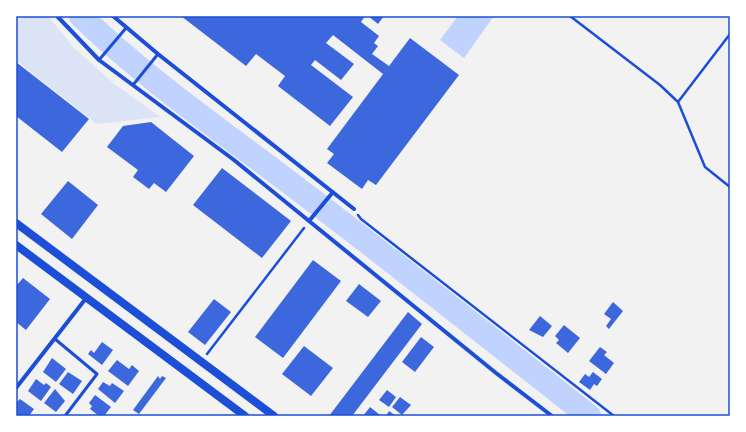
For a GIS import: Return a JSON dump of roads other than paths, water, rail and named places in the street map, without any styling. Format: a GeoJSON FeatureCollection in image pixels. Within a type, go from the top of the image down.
{"type":"FeatureCollection","features":[{"type":"Feature","properties":{"kind":"main road"},"geometry":{"type":"LineString","coordinates":[[16,223],[274,416]]}},
{"type":"Feature","properties":{"kind":"main road"},"geometry":{"type":"LineString","coordinates":[[16,245],[245,416]]}},
{"type":"Feature","properties":{"kind":"street"},"geometry":{"type":"LineString","coordinates":[[57,16],[99,60],[234,160],[496,373],[552,416]]}},
{"type":"Feature","properties":{"kind":"street"},"geometry":{"type":"LineString","coordinates":[[114,16],[126,28],[158,54],[354,209]]}},
{"type":"Feature","properties":{"kind":"street"},"geometry":{"type":"LineString","coordinates":[[310,221],[333,192]]}},
{"type":"Feature","properties":{"kind":"street"},"geometry":{"type":"LineString","coordinates":[[16,388],[87,297]]}},
{"type":"Feature","properties":{"kind":"lane"},"geometry":{"type":"LineString","coordinates":[[99,60],[126,28]]}},
{"type":"Feature","properties":{"kind":"lane"},"geometry":{"type":"LineString","coordinates":[[133,85],[158,54]]}},
{"type":"Feature","properties":{"kind":"lane"},"geometry":{"type":"LineString","coordinates":[[54,339],[97,374],[65,416]]}},
{"type":"Feature","properties":{"kind":"water"},"geometry":{"type":"Polygon","coordinates":[[[458,16],[494,16],[464,58],[440,40],[458,16]]]}},
{"type":"Feature","properties":{"kind":"waterway"},"geometry":{"type":"LineString","coordinates":[[81,16],[158,83],[368,243],[589,416]]}}]}
